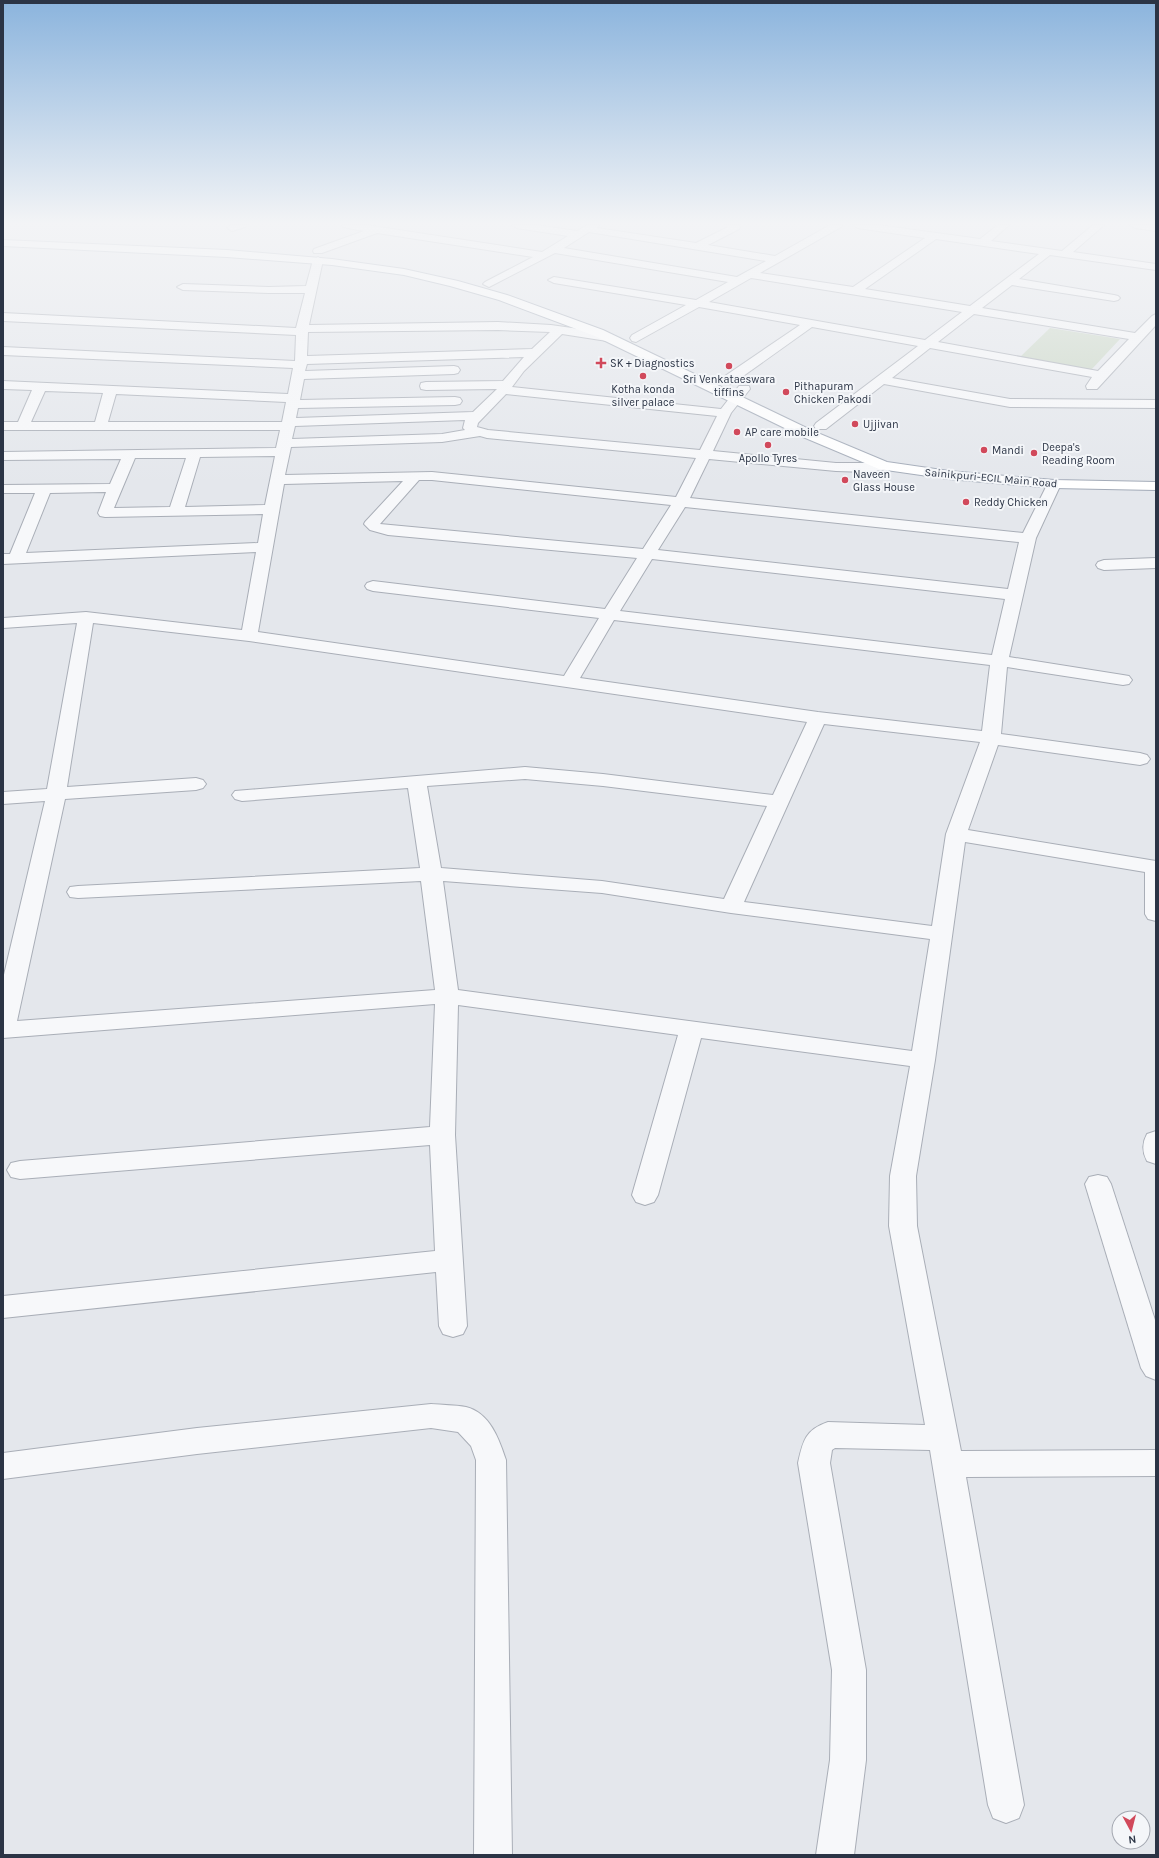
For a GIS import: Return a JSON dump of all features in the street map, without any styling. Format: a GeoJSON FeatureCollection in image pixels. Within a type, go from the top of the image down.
{"type":"FeatureCollection","features":[{"type":"Feature","properties":{"kind":"main road","name":"Sainikpuri-ECIL Main Road"},"geometry":{"type":"LineString","coordinates":[[545,312],[564,318],[740,394],[808,434],[884,466],[948,475],[1054,484],[1156,486]]}},
{"type":"Feature","properties":{"kind":"main road","name":"Sainikpuri-ECIL Main Road"},"geometry":{"type":"LineString","coordinates":[[569,312],[599,322],[636,338],[727,381],[740,394],[772,403]]}},
{"type":"Feature","properties":{"kind":"main road"},"geometry":{"type":"LineString","coordinates":[[807,420],[835,432]]}},
{"type":"Feature","properties":{"kind":"main road","name":"Sainikpuri-ECIL Main Road"},"geometry":{"type":"LineString","coordinates":[[903,456],[916,461],[1047,474],[1156,476]]}},
{"type":"Feature","properties":{"kind":"street"},"geometry":{"type":"LineString","coordinates":[[249,636],[296,382],[302,330],[306,312]]}},
{"type":"Feature","properties":{"kind":"street"},"geometry":{"type":"LineString","coordinates":[[636,338],[681,312]]}},
{"type":"Feature","properties":{"kind":"street"},"geometry":{"type":"LineString","coordinates":[[742,312],[1101,375]]}},
{"type":"Feature","properties":{"kind":"street"},"geometry":{"type":"LineString","coordinates":[[821,426],[884,380],[926,345],[971,312]]}},
{"type":"Feature","properties":{"kind":"street"},"geometry":{"type":"LineString","coordinates":[[983,312],[1137,337]]}},
{"type":"Feature","properties":{"kind":"street"},"geometry":{"type":"LineString","coordinates":[[3,317],[302,330],[498,326],[555,334],[607,337]]}},
{"type":"Feature","properties":{"kind":"street"},"geometry":{"type":"LineString","coordinates":[[1079,403],[1101,375],[1137,337],[1155,321]]}},
{"type":"Feature","properties":{"kind":"street"},"geometry":{"type":"LineString","coordinates":[[727,381],[808,324]]}},
{"type":"Feature","properties":{"kind":"street"},"geometry":{"type":"LineString","coordinates":[[410,328],[414,356]]}},
{"type":"Feature","properties":{"kind":"street"},"geometry":{"type":"LineString","coordinates":[[512,339],[555,334]]}},
{"type":"Feature","properties":{"kind":"street"},"geometry":{"type":"LineString","coordinates":[[481,432],[470,428],[470,424],[505,387],[520,368],[555,334]]}},
{"type":"Feature","properties":{"kind":"street"},"geometry":{"type":"LineString","coordinates":[[3,350],[473,401],[492,400]]}},
{"type":"Feature","properties":{"kind":"street"},"geometry":{"type":"LineString","coordinates":[[296,382],[414,356],[536,353]]}},
{"type":"Feature","properties":{"kind":"street"},"geometry":{"type":"LineString","coordinates":[[504,369],[520,368]]}},
{"type":"Feature","properties":{"kind":"street"},"geometry":{"type":"LineString","coordinates":[[3,385],[111,390],[296,382],[464,370]]}},
{"type":"Feature","properties":{"kind":"street"},"geometry":{"type":"LineString","coordinates":[[884,380],[1010,404],[1156,404]]}},
{"type":"Feature","properties":{"kind":"street"},"geometry":{"type":"LineString","coordinates":[[296,382],[311,388]]}},
{"type":"Feature","properties":{"kind":"street"},"geometry":{"type":"LineString","coordinates":[[23,426],[40,387]]}},
{"type":"Feature","properties":{"kind":"street"},"geometry":{"type":"LineString","coordinates":[[413,387],[505,387],[725,413]]}},
{"type":"Feature","properties":{"kind":"street"},"geometry":{"type":"LineString","coordinates":[[100,426],[111,390]]}},
{"type":"Feature","properties":{"kind":"street"},"geometry":{"type":"LineString","coordinates":[[569,682],[609,614],[680,504],[725,413],[740,394]]}},
{"type":"Feature","properties":{"kind":"street"},"geometry":{"type":"LineString","coordinates":[[3,426],[288,424],[477,416]]}},
{"type":"Feature","properties":{"kind":"street"},"geometry":{"type":"LineString","coordinates":[[3,456],[194,453],[442,438],[481,432],[852,468],[884,466]]}},
{"type":"Feature","properties":{"kind":"street"},"geometry":{"type":"LineString","coordinates":[[176,511],[194,453]]}},
{"type":"Feature","properties":{"kind":"street"},"geometry":{"type":"LineString","coordinates":[[130,454],[105,513],[272,510]]}},
{"type":"Feature","properties":{"kind":"street"},"geometry":{"type":"LineString","coordinates":[[277,480],[415,476],[461,479],[680,504],[1028,538]]}},
{"type":"Feature","properties":{"kind":"street"},"geometry":{"type":"LineString","coordinates":[[415,476],[373,522],[372,524],[375,527],[388,530],[649,554],[1014,595]]}},
{"type":"Feature","properties":{"kind":"street"},"geometry":{"type":"LineString","coordinates":[[1006,1805],[946,1451],[903,1226],[903,1176],[923,1060],[956,834],[991,738],[999,661],[1028,538],[1054,484]]}},
{"type":"Feature","properties":{"kind":"street"},"geometry":{"type":"LineString","coordinates":[[3,489],[116,488]]}},
{"type":"Feature","properties":{"kind":"street"},"geometry":{"type":"LineString","coordinates":[[44,489],[9,559],[265,547]]}},
{"type":"Feature","properties":{"kind":"street"},"geometry":{"type":"LineString","coordinates":[[1104,565],[1156,563]]}},
{"type":"Feature","properties":{"kind":"street"},"geometry":{"type":"LineString","coordinates":[[373,586],[999,661],[1123,680]]}},
{"type":"Feature","properties":{"kind":"street"},"geometry":{"type":"LineString","coordinates":[[86,617],[56,794],[3,1030],[446,996],[923,1060]]}},
{"type":"Feature","properties":{"kind":"street"},"geometry":{"type":"LineString","coordinates":[[3,623],[86,617],[249,636],[818,718],[991,738],[1140,759]]}},
{"type":"Feature","properties":{"kind":"street"},"geometry":{"type":"LineString","coordinates":[[731,906],[818,718]]}},
{"type":"Feature","properties":{"kind":"street"},"geometry":{"type":"LineString","coordinates":[[242,795],[525,773],[603,780],[779,802]]}},
{"type":"Feature","properties":{"kind":"street"},"geometry":{"type":"LineString","coordinates":[[417,782],[431,874],[446,996],[442,1135],[453,1326]]}},
{"type":"Feature","properties":{"kind":"street"},"geometry":{"type":"LineString","coordinates":[[3,798],[196,784]]}},
{"type":"Feature","properties":{"kind":"street"},"geometry":{"type":"LineString","coordinates":[[956,834],[1156,867],[1156,914]]}},
{"type":"Feature","properties":{"kind":"street"},"geometry":{"type":"LineString","coordinates":[[78,892],[431,874],[602,887],[941,934]]}},
{"type":"Feature","properties":{"kind":"street"},"geometry":{"type":"LineString","coordinates":[[644,1195],[692,1029]]}},
{"type":"Feature","properties":{"kind":"street"},"geometry":{"type":"LineString","coordinates":[[20,1170],[442,1135]]}},
{"type":"Feature","properties":{"kind":"street"},"geometry":{"type":"LineString","coordinates":[[1156,1140],[1156,1155]]}},
{"type":"Feature","properties":{"kind":"street"},"geometry":{"type":"LineString","coordinates":[[1098,1184],[1156,1368]]}},
{"type":"Feature","properties":{"kind":"street"},"geometry":{"type":"LineString","coordinates":[[3,1307],[448,1260]]}},
{"type":"Feature","properties":{"kind":"street"},"geometry":{"type":"LineString","coordinates":[[3,1466],[197,1441],[431,1416],[466,1420],[484,1439],[491,1460],[493,1855]]}},
{"type":"Feature","properties":{"kind":"street"},"geometry":{"type":"LineString","coordinates":[[835,1855],[848,1760],[849,1670],[814,1463],[818,1444],[828,1435],[946,1451],[1156,1462]]}},
{"type":"Feature","properties":{"kind":"green space"},"geometry":{"type":"Polygon","coordinates":[[[1050,328],[1120,339],[1091,370],[1019,358],[1050,328]]]}},
{"type":"Feature","properties":{"kind":"place","name":"SK + Diagnostics"},"geometry":{"type":"Point","coordinates":[601,363]}},
{"type":"Feature","properties":{"kind":"place","name":"Sri Venkataeswara tiffins"},"geometry":{"type":"Point","coordinates":[729,366]}},
{"type":"Feature","properties":{"kind":"place","name":"Kotha konda silver palace"},"geometry":{"type":"Point","coordinates":[643,376]}},
{"type":"Feature","properties":{"kind":"place","name":"Pithapuram Chicken Pakodi"},"geometry":{"type":"Point","coordinates":[786,392]}},
{"type":"Feature","properties":{"kind":"place","name":"Ujjivan"},"geometry":{"type":"Point","coordinates":[855,424]}},
{"type":"Feature","properties":{"kind":"place","name":"AP care mobile"},"geometry":{"type":"Point","coordinates":[737,432]}},
{"type":"Feature","properties":{"kind":"place","name":"Apollo Tyres"},"geometry":{"type":"Point","coordinates":[768,445]}},
{"type":"Feature","properties":{"kind":"place","name":"Mandi"},"geometry":{"type":"Point","coordinates":[984,450]}},
{"type":"Feature","properties":{"kind":"place","name":"Deepa's Reading Room"},"geometry":{"type":"Point","coordinates":[1034,453]}},
{"type":"Feature","properties":{"kind":"place","name":"Naveen Glass House"},"geometry":{"type":"Point","coordinates":[845,480]}},
{"type":"Feature","properties":{"kind":"place","name":"Reddy Chicken"},"geometry":{"type":"Point","coordinates":[966,502]}}]}
